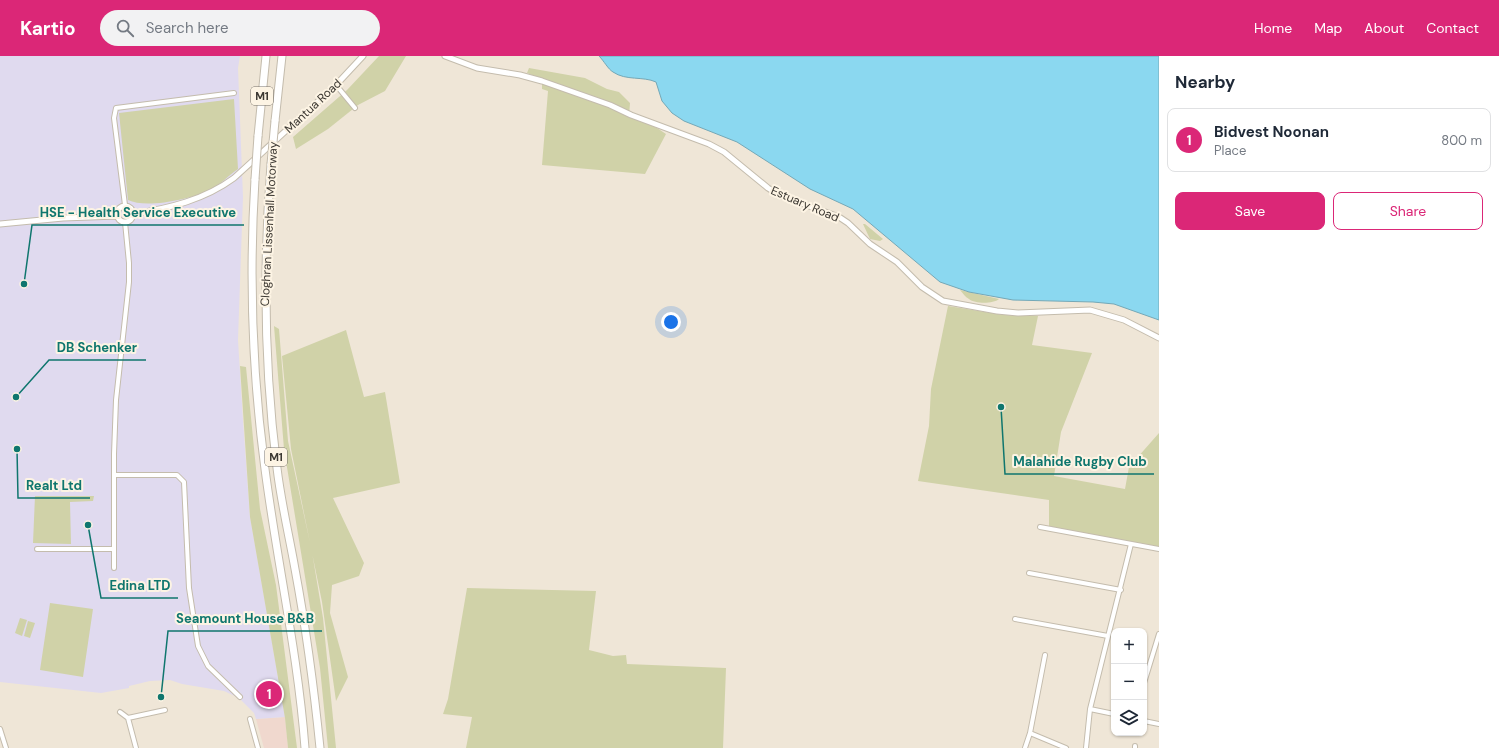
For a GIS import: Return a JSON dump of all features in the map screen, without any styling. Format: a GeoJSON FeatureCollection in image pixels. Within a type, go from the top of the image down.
{"type":"FeatureCollection","features":[{"type":"Feature","properties":{"kind":"highway","name":"Cloghran Lissenhall Motorway"},"geometry":{"type":"LineString","coordinates":[[266,56],[254,179],[251,298],[255,378],[264,469],[297,668],[305,748]]}},
{"type":"Feature","properties":{"kind":"highway","name":"Cloghran Lissenhall Motorway"},"geometry":{"type":"LineString","coordinates":[[282,56],[266,227],[265,308],[271,410],[277,469],[309,649],[320,748]]}},
{"type":"Feature","properties":{"kind":"street","name":"Mantua Road"},"geometry":{"type":"LineString","coordinates":[[133,214],[180,205],[220,189],[336,85],[363,56]]}},
{"type":"Feature","properties":{"kind":"street","name":"Estuary Road"},"geometry":{"type":"LineString","coordinates":[[445,56],[477,68],[520,75],[542,82],[610,105],[630,115],[709,144],[724,152],[778,195],[839,217],[848,223],[870,244],[897,262],[922,288],[943,301],[997,311],[1018,313],[1090,310],[1124,320],[1159,338]]}},
{"type":"Feature","properties":{"kind":"street"},"geometry":{"type":"LineString","coordinates":[[336,85],[355,108]]}},
{"type":"Feature","properties":{"kind":"street"},"geometry":{"type":"LineString","coordinates":[[125,206],[114,118],[116,108],[234,93]]}},
{"type":"Feature","properties":{"kind":"street"},"geometry":{"type":"LineString","coordinates":[[125,206],[131,208],[133,214],[131,219],[125,222],[119,220],[117,216],[118,209],[125,206]]}},
{"type":"Feature","properties":{"kind":"street"},"geometry":{"type":"LineString","coordinates":[[0,224],[63,218],[117,216]]}},
{"type":"Feature","properties":{"kind":"street"},"geometry":{"type":"LineString","coordinates":[[114,568],[116,400],[129,263],[125,222]]}},
{"type":"Feature","properties":{"kind":"street"},"geometry":{"type":"LineString","coordinates":[[114,475],[177,475],[184,482],[189,588],[198,646],[208,666],[240,697]]}},
{"type":"Feature","properties":{"kind":"street"},"geometry":{"type":"LineString","coordinates":[[1040,527],[1159,549]]}},
{"type":"Feature","properties":{"kind":"street"},"geometry":{"type":"LineString","coordinates":[[1086,748],[1090,709],[1121,590],[1131,544]]}},
{"type":"Feature","properties":{"kind":"street"},"geometry":{"type":"LineString","coordinates":[[36,549],[114,549]]}},
{"type":"Feature","properties":{"kind":"street"},"geometry":{"type":"LineString","coordinates":[[1029,573],[1121,590]]}},
{"type":"Feature","properties":{"kind":"street"},"geometry":{"type":"LineString","coordinates":[[1015,619],[1108,636]]}},
{"type":"Feature","properties":{"kind":"street"},"geometry":{"type":"LineString","coordinates":[[1147,675],[1157,648],[1159,634]]}},
{"type":"Feature","properties":{"kind":"street"},"geometry":{"type":"LineString","coordinates":[[1025,748],[1030,733],[1045,655]]}},
{"type":"Feature","properties":{"kind":"street"},"geometry":{"type":"LineString","coordinates":[[1090,709],[1111,713]]}},
{"type":"Feature","properties":{"kind":"street"},"geometry":{"type":"LineString","coordinates":[[128,718],[165,710]]}},
{"type":"Feature","properties":{"kind":"street"},"geometry":{"type":"LineString","coordinates":[[120,712],[128,718],[136,748]]}},
{"type":"Feature","properties":{"kind":"street"},"geometry":{"type":"LineString","coordinates":[[250,719],[258,748]]}},
{"type":"Feature","properties":{"kind":"street"},"geometry":{"type":"LineString","coordinates":[[1147,722],[1159,724]]}},
{"type":"Feature","properties":{"kind":"street"},"geometry":{"type":"LineString","coordinates":[[0,729],[6,748]]}},
{"type":"Feature","properties":{"kind":"street"},"geometry":{"type":"LineString","coordinates":[[1030,733],[1066,748]]}},
{"type":"Feature","properties":{"kind":"shaded area"},"geometry":{"type":"Polygon","coordinates":[[[0,56],[240,56],[238,68],[243,197],[238,340],[243,421],[250,517],[285,717],[256,719],[254,713],[239,698],[224,691],[182,684],[170,680],[150,681],[129,686],[129,688],[101,693],[0,682],[0,56]]]}},
{"type":"Feature","properties":{"kind":"shaded area"},"geometry":{"type":"Polygon","coordinates":[[[285,717],[288,748],[264,748],[256,719],[285,717]]]}},
{"type":"Feature","properties":{"kind":"green space"},"geometry":{"type":"Polygon","coordinates":[[[379,56],[406,56],[385,91],[358,105],[328,129],[296,149],[293,137],[347,90],[379,56]]]}},
{"type":"Feature","properties":{"kind":"green space"},"geometry":{"type":"Polygon","coordinates":[[[529,68],[585,78],[607,89],[619,92],[630,103],[629,116],[657,128],[666,134],[645,174],[542,165],[548,91],[542,89],[542,79],[527,73],[529,68]]]}},
{"type":"Feature","properties":{"kind":"green space"},"geometry":{"type":"Polygon","coordinates":[[[234,99],[238,169],[212,189],[180,200],[146,204],[128,200],[119,113],[234,99]]]}},
{"type":"Feature","properties":{"kind":"green space"},"geometry":{"type":"Polygon","coordinates":[[[863,224],[883,239],[880,241],[870,239],[863,224]]]}},
{"type":"Feature","properties":{"kind":"green space"},"geometry":{"type":"Polygon","coordinates":[[[960,290],[999,299],[988,303],[975,302],[965,296],[960,290]]]}},
{"type":"Feature","properties":{"kind":"green space"},"geometry":{"type":"Polygon","coordinates":[[[948,306],[1004,315],[1038,316],[1032,345],[1092,353],[1061,432],[1054,476],[1125,489],[1129,467],[1159,433],[1159,548],[1049,527],[1049,500],[918,481],[929,426],[931,389],[948,306]]]}},
{"type":"Feature","properties":{"kind":"green space"},"geometry":{"type":"Polygon","coordinates":[[[274,326],[279,329],[288,441],[312,552],[323,618],[336,748],[328,748],[320,668],[284,449],[274,326]]]}},
{"type":"Feature","properties":{"kind":"green space"},"geometry":{"type":"Polygon","coordinates":[[[346,330],[364,397],[385,392],[400,483],[333,498],[364,563],[359,576],[332,585],[330,613],[348,677],[336,701],[322,602],[291,449],[282,356],[346,330]]]}},
{"type":"Feature","properties":{"kind":"green space"},"geometry":{"type":"Polygon","coordinates":[[[240,366],[246,367],[260,509],[276,585],[297,748],[288,748],[285,718],[250,517],[240,366]]]}},
{"type":"Feature","properties":{"kind":"green space"},"geometry":{"type":"Polygon","coordinates":[[[35,496],[94,496],[93,501],[70,502],[71,544],[33,543],[35,496]]]}},
{"type":"Feature","properties":{"kind":"green space"},"geometry":{"type":"Polygon","coordinates":[[[467,588],[596,591],[589,650],[613,656],[626,655],[627,664],[726,668],[723,748],[466,748],[472,717],[443,714],[448,699],[467,588]]]}},
{"type":"Feature","properties":{"kind":"green space"},"geometry":{"type":"Polygon","coordinates":[[[50,603],[93,609],[83,677],[40,670],[50,603]]]}},
{"type":"Feature","properties":{"kind":"green space"},"geometry":{"type":"Polygon","coordinates":[[[20,618],[27,620],[22,636],[15,633],[20,618]]]}},
{"type":"Feature","properties":{"kind":"green space"},"geometry":{"type":"Polygon","coordinates":[[[28,621],[35,623],[30,638],[24,636],[28,621]]]}},
{"type":"Feature","properties":{"kind":"water"},"geometry":{"type":"Polygon","coordinates":[[[599,56],[1159,56],[1159,320],[1114,304],[1013,300],[969,292],[940,282],[853,209],[810,189],[737,142],[684,121],[672,113],[662,101],[656,82],[618,75],[609,69],[599,56]]]}},
{"type":"Feature","properties":{"kind":"place","name":"HSE - Health Service Executive"},"geometry":{"type":"Point","coordinates":[24,284]}},
{"type":"Feature","properties":{"kind":"place","name":"DB Schenker"},"geometry":{"type":"Point","coordinates":[16,397]}},
{"type":"Feature","properties":{"kind":"place","name":"Malahide Rugby Club"},"geometry":{"type":"Point","coordinates":[1001,407]}},
{"type":"Feature","properties":{"kind":"place","name":"Realt Ltd"},"geometry":{"type":"Point","coordinates":[17,449]}},
{"type":"Feature","properties":{"kind":"place","name":"Edina LTD"},"geometry":{"type":"Point","coordinates":[88,525]}},
{"type":"Feature","properties":{"kind":"place","name":"Bidvest Noonan"},"geometry":{"type":"Point","coordinates":[269,694]}},
{"type":"Feature","properties":{"kind":"place","name":"Seamount House B&B"},"geometry":{"type":"Point","coordinates":[161,697]}}]}
